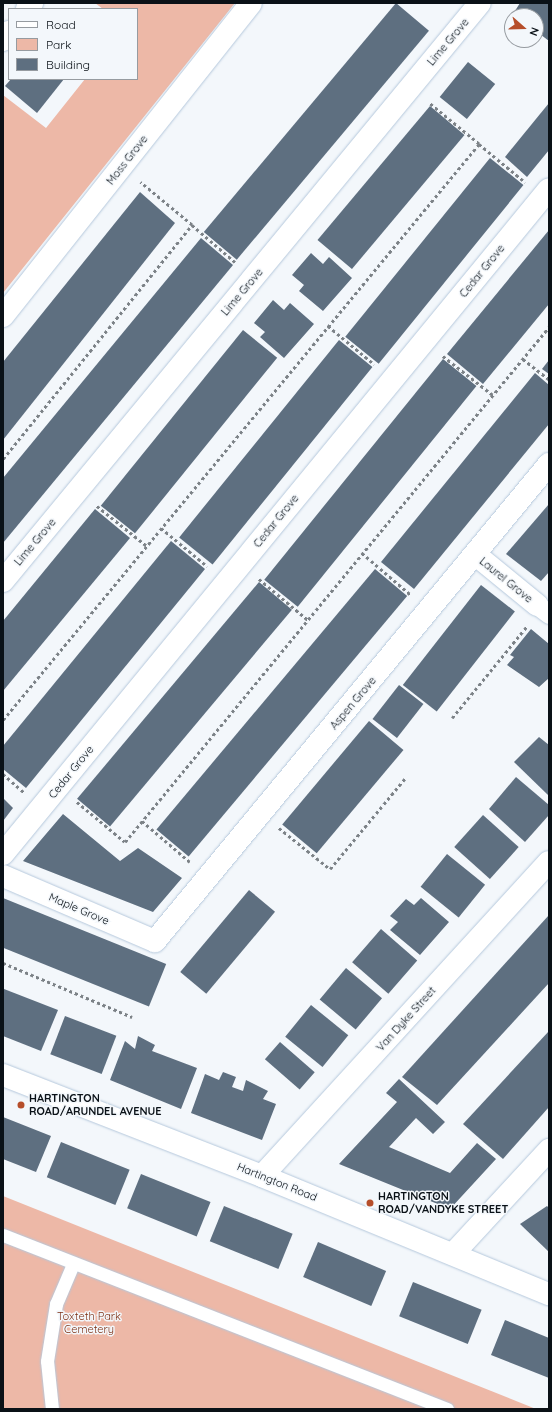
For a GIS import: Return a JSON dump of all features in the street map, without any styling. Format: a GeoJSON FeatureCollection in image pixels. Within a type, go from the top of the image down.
{"type":"FeatureCollection","features":[{"type":"Feature","properties":{"kind":"street","name":"Moss Grove"},"geometry":{"type":"LineString","coordinates":[[3,316],[251,3]]}},
{"type":"Feature","properties":{"kind":"street","name":"Lime Grove"},"geometry":{"type":"LineString","coordinates":[[3,581],[480,3]]}},
{"type":"Feature","properties":{"kind":"street","name":"Cedar Grove"},"geometry":{"type":"LineString","coordinates":[[3,854],[546,192]]}},
{"type":"Feature","properties":{"kind":"street","name":"Aspen Grove"},"geometry":{"type":"LineString","coordinates":[[155,941],[476,555],[549,464]]}},
{"type":"Feature","properties":{"kind":"street","name":"Laurel Grove"},"geometry":{"type":"LineString","coordinates":[[476,555],[543,609]]}},
{"type":"Feature","properties":{"kind":"street","name":"Van Dyke Street"},"geometry":{"type":"LineString","coordinates":[[262,1176],[549,862]]}},
{"type":"Feature","properties":{"kind":"street","name":"Maple Grove"},"geometry":{"type":"LineString","coordinates":[[3,876],[155,941]]}},
{"type":"Feature","properties":{"kind":"street","name":"Hartington Road"},"geometry":{"type":"LineString","coordinates":[[3,1075],[262,1176],[549,1294]]}},
{"type":"Feature","properties":{"kind":"street"},"geometry":{"type":"LineString","coordinates":[[453,1254],[549,1150]]}},
{"type":"Feature","properties":{"kind":"lane"},"geometry":{"type":"LineString","coordinates":[[3,1235],[73,1264],[447,1409]]}},
{"type":"Feature","properties":{"kind":"lane"},"geometry":{"type":"LineString","coordinates":[[52,1409],[48,1354],[56,1304],[73,1264]]}},
{"type":"Feature","properties":{"kind":"path"},"geometry":{"type":"LineString","coordinates":[[411,87],[479,144],[546,192]]}},
{"type":"Feature","properties":{"kind":"path"},"geometry":{"type":"LineString","coordinates":[[3,720],[479,144]]}},
{"type":"Feature","properties":{"kind":"path"},"geometry":{"type":"LineString","coordinates":[[121,167],[192,225],[253,278]]}},
{"type":"Feature","properties":{"kind":"path"},"geometry":{"type":"LineString","coordinates":[[3,459],[192,225]]}},
{"type":"Feature","properties":{"kind":"path"},"geometry":{"type":"LineString","coordinates":[[328,326],[392,380]]}},
{"type":"Feature","properties":{"kind":"path"},"geometry":{"type":"LineString","coordinates":[[58,786],[124,842],[549,327]]}},
{"type":"Feature","properties":{"kind":"path"},"geometry":{"type":"LineString","coordinates":[[424,341],[493,395]]}},
{"type":"Feature","properties":{"kind":"path"},"geometry":{"type":"LineString","coordinates":[[523,358],[549,379]]}},
{"type":"Feature","properties":{"kind":"path"},"geometry":{"type":"LineString","coordinates":[[78,491],[147,546]]}},
{"type":"Feature","properties":{"kind":"path"},"geometry":{"type":"LineString","coordinates":[[161,528],[226,582]]}},
{"type":"Feature","properties":{"kind":"path"},"geometry":{"type":"LineString","coordinates":[[362,554],[429,611]]}},
{"type":"Feature","properties":{"kind":"path"},"geometry":{"type":"LineString","coordinates":[[241,564],[308,620]]}},
{"type":"Feature","properties":{"kind":"path"},"geometry":{"type":"LineString","coordinates":[[452,718],[543,609]]}},
{"type":"Feature","properties":{"kind":"path"},"geometry":{"type":"LineString","coordinates":[[261,813],[330,869],[406,777]]}},
{"type":"Feature","properties":{"kind":"path"},"geometry":{"type":"LineString","coordinates":[[142,821],[208,877]]}},
{"type":"Feature","properties":{"kind":"path"},"geometry":{"type":"LineString","coordinates":[[3,963],[132,1017]]}},
{"type":"Feature","properties":{"kind":"green space"},"geometry":{"type":"Polygon","coordinates":[[[95,3],[235,3],[3,293],[3,95],[46,128],[84,80],[138,80],[138,8],[102,8],[95,3]]]}},
{"type":"Feature","properties":{"kind":"green space","name":"Toxteth Park Cemetery"},"geometry":{"type":"Polygon","coordinates":[[[3,1196],[536,1409],[3,1409],[3,1196]]]}},
{"type":"Feature","properties":{"kind":"building"},"geometry":{"type":"Polygon","coordinates":[[[396,3],[429,31],[237,260],[204,232],[396,3]]]}},
{"type":"Feature","properties":{"kind":"building"},"geometry":{"type":"Polygon","coordinates":[[[520,3],[549,3],[549,41],[544,37],[544,8],[517,8],[520,3]]]}},
{"type":"Feature","properties":{"kind":"building"},"geometry":{"type":"Polygon","coordinates":[[[468,62],[495,84],[467,119],[440,97],[468,62]]]}},
{"type":"Feature","properties":{"kind":"building"},"geometry":{"type":"Polygon","coordinates":[[[10,80],[63,80],[37,113],[5,86],[10,80]]]}},
{"type":"Feature","properties":{"kind":"building"},"geometry":{"type":"Polygon","coordinates":[[[549,103],[549,150],[527,177],[505,157],[549,103]]]}},
{"type":"Feature","properties":{"kind":"building"},"geometry":{"type":"Polygon","coordinates":[[[430,106],[464,135],[352,269],[318,240],[430,106]]]}},
{"type":"Feature","properties":{"kind":"building"},"geometry":{"type":"Polygon","coordinates":[[[490,158],[523,185],[379,364],[345,337],[490,158]]]}},
{"type":"Feature","properties":{"kind":"building"},"geometry":{"type":"Polygon","coordinates":[[[140,192],[175,223],[3,440],[3,362],[140,192]]]}},
{"type":"Feature","properties":{"kind":"building"},"geometry":{"type":"Polygon","coordinates":[[[549,230],[549,304],[483,384],[447,354],[549,230]]]}},
{"type":"Feature","properties":{"kind":"building"},"geometry":{"type":"Polygon","coordinates":[[[201,238],[233,265],[3,543],[3,478],[201,238]]]}},
{"type":"Feature","properties":{"kind":"building"},"geometry":{"type":"Polygon","coordinates":[[[311,253],[323,264],[329,257],[352,278],[323,311],[299,291],[304,285],[292,275],[311,253]]]}},
{"type":"Feature","properties":{"kind":"building"},"geometry":{"type":"Polygon","coordinates":[[[273,300],[284,310],[290,303],[314,324],[284,358],[260,337],[265,332],[254,323],[273,300]]]}},
{"type":"Feature","properties":{"kind":"building"},"geometry":{"type":"Polygon","coordinates":[[[243,330],[277,358],[135,533],[101,506],[243,330]]]}},
{"type":"Feature","properties":{"kind":"building"},"geometry":{"type":"Polygon","coordinates":[[[339,340],[372,367],[213,564],[179,537],[339,340]]]}},
{"type":"Feature","properties":{"kind":"building"},"geometry":{"type":"Polygon","coordinates":[[[443,359],[476,386],[298,607],[264,580],[443,359]]]}},
{"type":"Feature","properties":{"kind":"building"},"geometry":{"type":"Polygon","coordinates":[[[549,360],[549,374],[542,369],[549,360]]]}},
{"type":"Feature","properties":{"kind":"building"},"geometry":{"type":"Polygon","coordinates":[[[535,373],[549,385],[549,424],[414,589],[381,562],[535,373]]]}},
{"type":"Feature","properties":{"kind":"building"},"geometry":{"type":"Polygon","coordinates":[[[549,504],[549,572],[541,581],[506,554],[549,504]]]}},
{"type":"Feature","properties":{"kind":"building"},"geometry":{"type":"Polygon","coordinates":[[[95,509],[130,538],[3,691],[3,621],[95,509]]]}},
{"type":"Feature","properties":{"kind":"building"},"geometry":{"type":"Polygon","coordinates":[[[171,541],[205,569],[26,788],[3,769],[3,746],[171,541]]]}},
{"type":"Feature","properties":{"kind":"building"},"geometry":{"type":"Polygon","coordinates":[[[375,569],[407,596],[189,856],[156,829],[375,569]]]}},
{"type":"Feature","properties":{"kind":"building"},"geometry":{"type":"Polygon","coordinates":[[[259,582],[292,610],[110,826],[77,799],[259,582]]]}},
{"type":"Feature","properties":{"kind":"building"},"geometry":{"type":"Polygon","coordinates":[[[481,585],[515,611],[437,712],[403,685],[481,585]]]}},
{"type":"Feature","properties":{"kind":"building"},"geometry":{"type":"Polygon","coordinates":[[[531,629],[549,644],[549,678],[539,687],[507,665],[514,657],[510,655],[531,629]]]}},
{"type":"Feature","properties":{"kind":"building"},"geometry":{"type":"Polygon","coordinates":[[[399,685],[423,704],[397,738],[373,719],[399,685]]]}},
{"type":"Feature","properties":{"kind":"building"},"geometry":{"type":"Polygon","coordinates":[[[369,721],[403,750],[317,853],[282,824],[369,721]]]}},
{"type":"Feature","properties":{"kind":"building"},"geometry":{"type":"Polygon","coordinates":[[[539,737],[549,745],[549,796],[514,762],[539,737]]]}},
{"type":"Feature","properties":{"kind":"building"},"geometry":{"type":"Polygon","coordinates":[[[516,777],[549,805],[549,815],[525,842],[489,809],[516,777]]]}},
{"type":"Feature","properties":{"kind":"building"},"geometry":{"type":"Polygon","coordinates":[[[3,798],[13,808],[3,821],[3,798]]]}},
{"type":"Feature","properties":{"kind":"building"},"geometry":{"type":"Polygon","coordinates":[[[63,814],[120,861],[138,848],[182,878],[153,912],[23,861],[63,814]]]}},
{"type":"Feature","properties":{"kind":"building"},"geometry":{"type":"Polygon","coordinates":[[[483,815],[519,847],[490,879],[454,847],[483,815]]]}},
{"type":"Feature","properties":{"kind":"building"},"geometry":{"type":"Polygon","coordinates":[[[447,854],[485,885],[459,917],[421,887],[447,854]]]}},
{"type":"Feature","properties":{"kind":"building"},"geometry":{"type":"Polygon","coordinates":[[[249,890],[275,912],[206,994],[180,972],[249,890]]]}},
{"type":"Feature","properties":{"kind":"building"},"geometry":{"type":"Polygon","coordinates":[[[3,898],[166,964],[149,1007],[3,948],[3,898]]]}},
{"type":"Feature","properties":{"kind":"building"},"geometry":{"type":"Polygon","coordinates":[[[421,898],[449,922],[420,955],[390,930],[398,922],[390,916],[406,899],[414,905],[421,898]]]}},
{"type":"Feature","properties":{"kind":"building"},"geometry":{"type":"Polygon","coordinates":[[[549,915],[549,983],[437,1105],[402,1077],[549,915]]]}},
{"type":"Feature","properties":{"kind":"building"},"geometry":{"type":"Polygon","coordinates":[[[381,929],[417,960],[388,994],[352,962],[381,929]]]}},
{"type":"Feature","properties":{"kind":"building"},"geometry":{"type":"Polygon","coordinates":[[[346,968],[382,998],[356,1030],[320,999],[346,968]]]}},
{"type":"Feature","properties":{"kind":"building"},"geometry":{"type":"Polygon","coordinates":[[[4,989],[58,1010],[41,1051],[3,1036],[4,989]]]}},
{"type":"Feature","properties":{"kind":"building"},"geometry":{"type":"Polygon","coordinates":[[[311,1005],[348,1035],[323,1067],[285,1037],[311,1005]]]}},
{"type":"Feature","properties":{"kind":"building"},"geometry":{"type":"Polygon","coordinates":[[[65,1016],[116,1036],[102,1074],[50,1054],[65,1016]]]}},
{"type":"Feature","properties":{"kind":"building"},"geometry":{"type":"Polygon","coordinates":[[[549,1031],[549,1107],[503,1159],[463,1124],[549,1031]]]}},
{"type":"Feature","properties":{"kind":"building"},"geometry":{"type":"Polygon","coordinates":[[[138,1036],[155,1045],[152,1051],[197,1068],[181,1109],[110,1080],[125,1041],[135,1049],[138,1036]]]}},
{"type":"Feature","properties":{"kind":"building"},"geometry":{"type":"Polygon","coordinates":[[[280,1042],[315,1072],[300,1090],[265,1059],[280,1042]]]}},
{"type":"Feature","properties":{"kind":"building"},"geometry":{"type":"Polygon","coordinates":[[[223,1072],[236,1077],[232,1087],[243,1091],[246,1080],[268,1091],[263,1099],[276,1104],[262,1140],[191,1113],[205,1074],[219,1080],[223,1072]]]}},
{"type":"Feature","properties":{"kind":"building"},"geometry":{"type":"Polygon","coordinates":[[[399,1079],[445,1122],[433,1134],[416,1118],[389,1147],[450,1173],[477,1143],[496,1159],[450,1209],[339,1164],[397,1102],[386,1093],[399,1079]]]}},
{"type":"Feature","properties":{"kind":"building"},"geometry":{"type":"Polygon","coordinates":[[[3,1117],[51,1136],[36,1172],[3,1159],[3,1117]]]}},
{"type":"Feature","properties":{"kind":"building"},"geometry":{"type":"Polygon","coordinates":[[[61,1142],[130,1170],[115,1205],[47,1177],[61,1142]]]}},
{"type":"Feature","properties":{"kind":"building"},"geometry":{"type":"Polygon","coordinates":[[[141,1174],[211,1202],[197,1236],[127,1208],[141,1174]]]}},
{"type":"Feature","properties":{"kind":"building"},"geometry":{"type":"Polygon","coordinates":[[[224,1206],[293,1234],[278,1269],[210,1241],[224,1206]]]}},
{"type":"Feature","properties":{"kind":"building"},"geometry":{"type":"Polygon","coordinates":[[[547,1206],[549,1208],[549,1252],[520,1224],[547,1206]]]}},
{"type":"Feature","properties":{"kind":"building"},"geometry":{"type":"Polygon","coordinates":[[[318,1242],[386,1271],[371,1306],[303,1277],[318,1242]]]}},
{"type":"Feature","properties":{"kind":"building"},"geometry":{"type":"Polygon","coordinates":[[[413,1282],[482,1310],[468,1344],[399,1316],[413,1282]]]}},
{"type":"Feature","properties":{"kind":"building"},"geometry":{"type":"Polygon","coordinates":[[[505,1320],[549,1338],[549,1378],[491,1355],[505,1320]]]}},
{"type":"Feature","properties":{"kind":"place","name":"HARTINGTON ROAD/ARUNDEL AVENUE"},"geometry":{"type":"Point","coordinates":[21,1105]}},
{"type":"Feature","properties":{"kind":"place","name":"HARTINGTON ROAD/VANDYKE STREET"},"geometry":{"type":"Point","coordinates":[370,1203]}}]}
